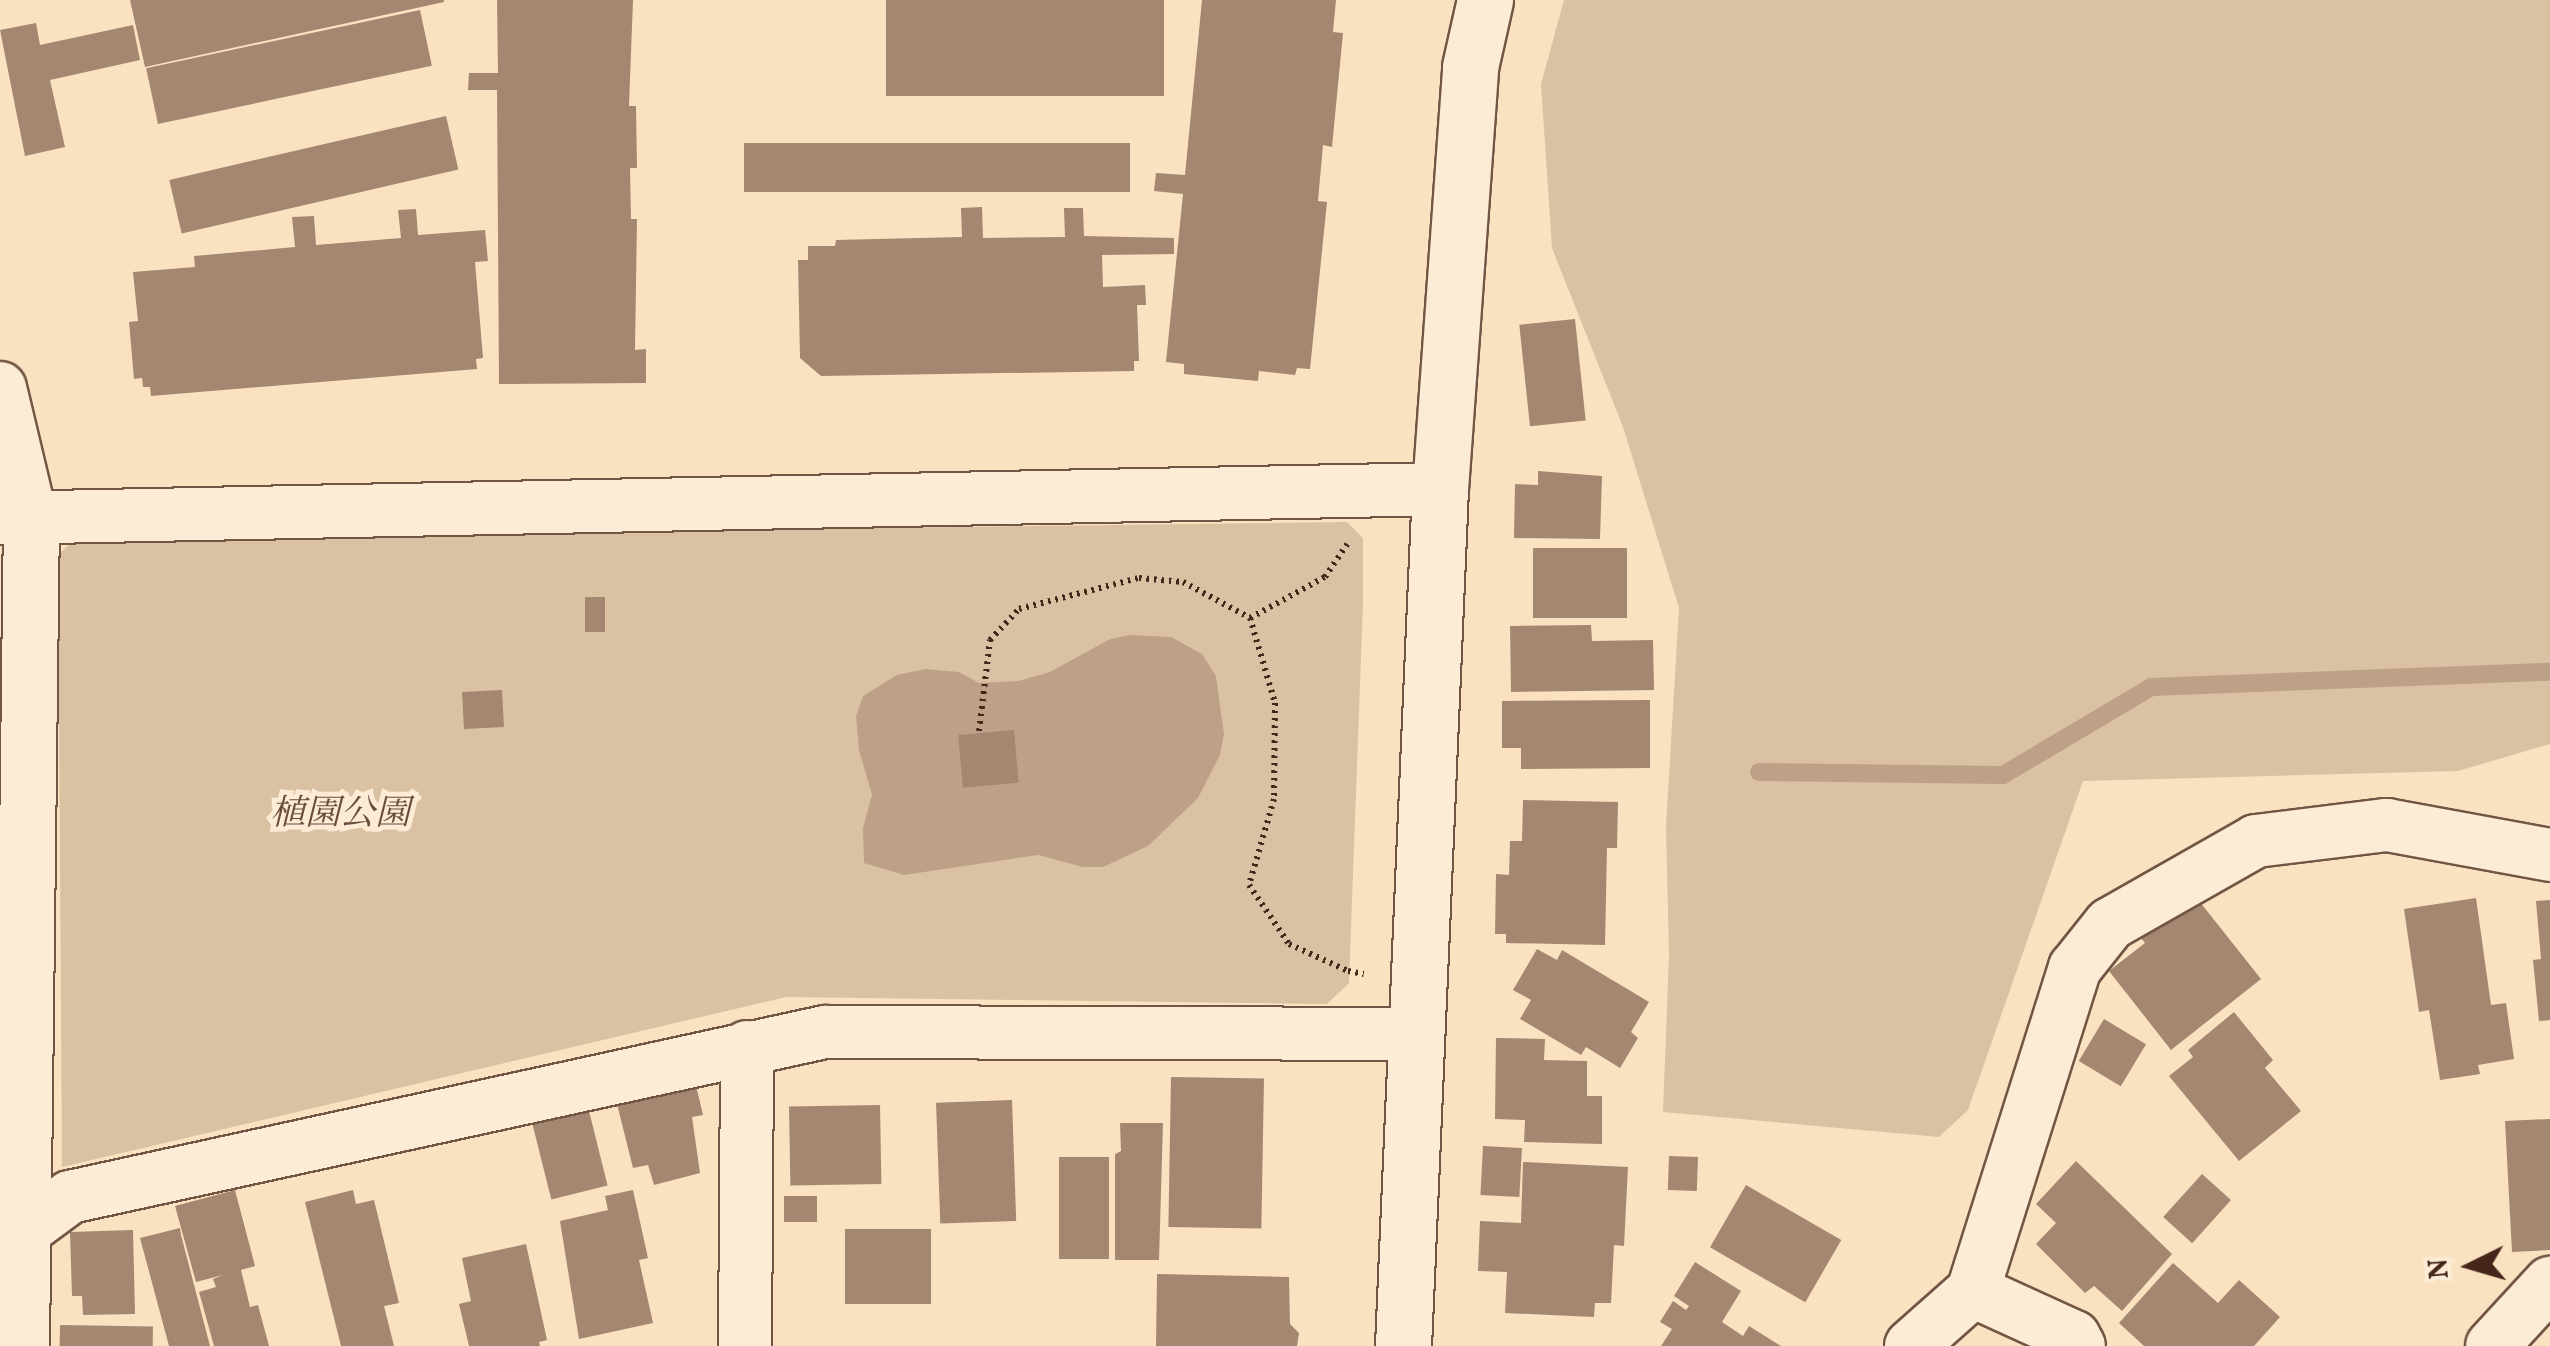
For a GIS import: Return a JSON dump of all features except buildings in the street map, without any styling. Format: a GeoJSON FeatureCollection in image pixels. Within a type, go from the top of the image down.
{"type":"FeatureCollection","features":[{"type":"Feature","properties":{"kind":"street"},"geometry":{"type":"LineString","coordinates":[[1403,1346],[1440,489],[1470,67],[1485,0]]}},
{"type":"Feature","properties":{"kind":"street"},"geometry":{"type":"LineString","coordinates":[[0,388],[15,518],[22,1346]]}},
{"type":"Feature","properties":{"kind":"street"},"geometry":{"type":"LineString","coordinates":[[15,518],[1440,489]]}},
{"type":"Feature","properties":{"kind":"street"},"geometry":{"type":"LineString","coordinates":[[1912,1346],[1973,1291],[2075,968],[2110,924],[2256,841],[2387,825],[2550,856]]}},
{"type":"Feature","properties":{"kind":"street"},"geometry":{"type":"LineString","coordinates":[[24,1231],[70,1196],[825,1032],[1415,1034]]}},
{"type":"Feature","properties":{"kind":"street"},"geometry":{"type":"LineString","coordinates":[[745,1346],[746,1047]]}},
{"type":"Feature","properties":{"kind":"street"},"geometry":{"type":"LineString","coordinates":[[2492,1346],[2550,1283]]}},
{"type":"Feature","properties":{"kind":"street"},"geometry":{"type":"LineString","coordinates":[[1973,1291],[2074,1337],[2079,1346]]}},
{"type":"Feature","properties":{"kind":"path"},"geometry":{"type":"LineString","coordinates":[[1250,618],[1325,577],[1348,543],[1362,538]]}},
{"type":"Feature","properties":{"kind":"path"},"geometry":{"type":"LineString","coordinates":[[979,731],[990,640],[1019,608],[1138,578],[1183,582],[1250,618],[1274,702],[1274,800],[1250,885],[1289,944],[1348,972],[1364,974]]}},
{"type":"Feature","properties":{"kind":"green space"},"geometry":{"type":"Polygon","coordinates":[[[1564,0],[2550,0],[2550,744],[2458,771],[2083,781],[1968,1110],[1939,1137],[1663,1112],[1669,955],[1666,826],[1679,608],[1623,427],[1552,248],[1541,84],[1564,0]]]}},
{"type":"Feature","properties":{"kind":"green space","name":"植園公園"},"geometry":{"type":"Polygon","coordinates":[[[1347,522],[1363,538],[1349,983],[1327,1004],[786,997],[62,1167],[58,555],[76,538],[1347,522]]]}},
{"type":"Feature","properties":{"kind":"shaded area"},"geometry":{"type":"Polygon","coordinates":[[[1130,635],[1171,637],[1202,654],[1216,676],[1224,734],[1220,755],[1198,798],[1148,846],[1103,867],[1083,867],[1038,855],[904,875],[864,863],[863,828],[872,795],[859,750],[856,716],[863,696],[897,675],[925,669],[959,672],[979,683],[1018,681],[1050,672],[1110,639],[1130,635]]]}},
{"type":"Feature","properties":{"kind":"waterway"},"geometry":{"type":"LineString","coordinates":[[1759,772],[2003,775],[2151,687],[2550,672]]}}]}
